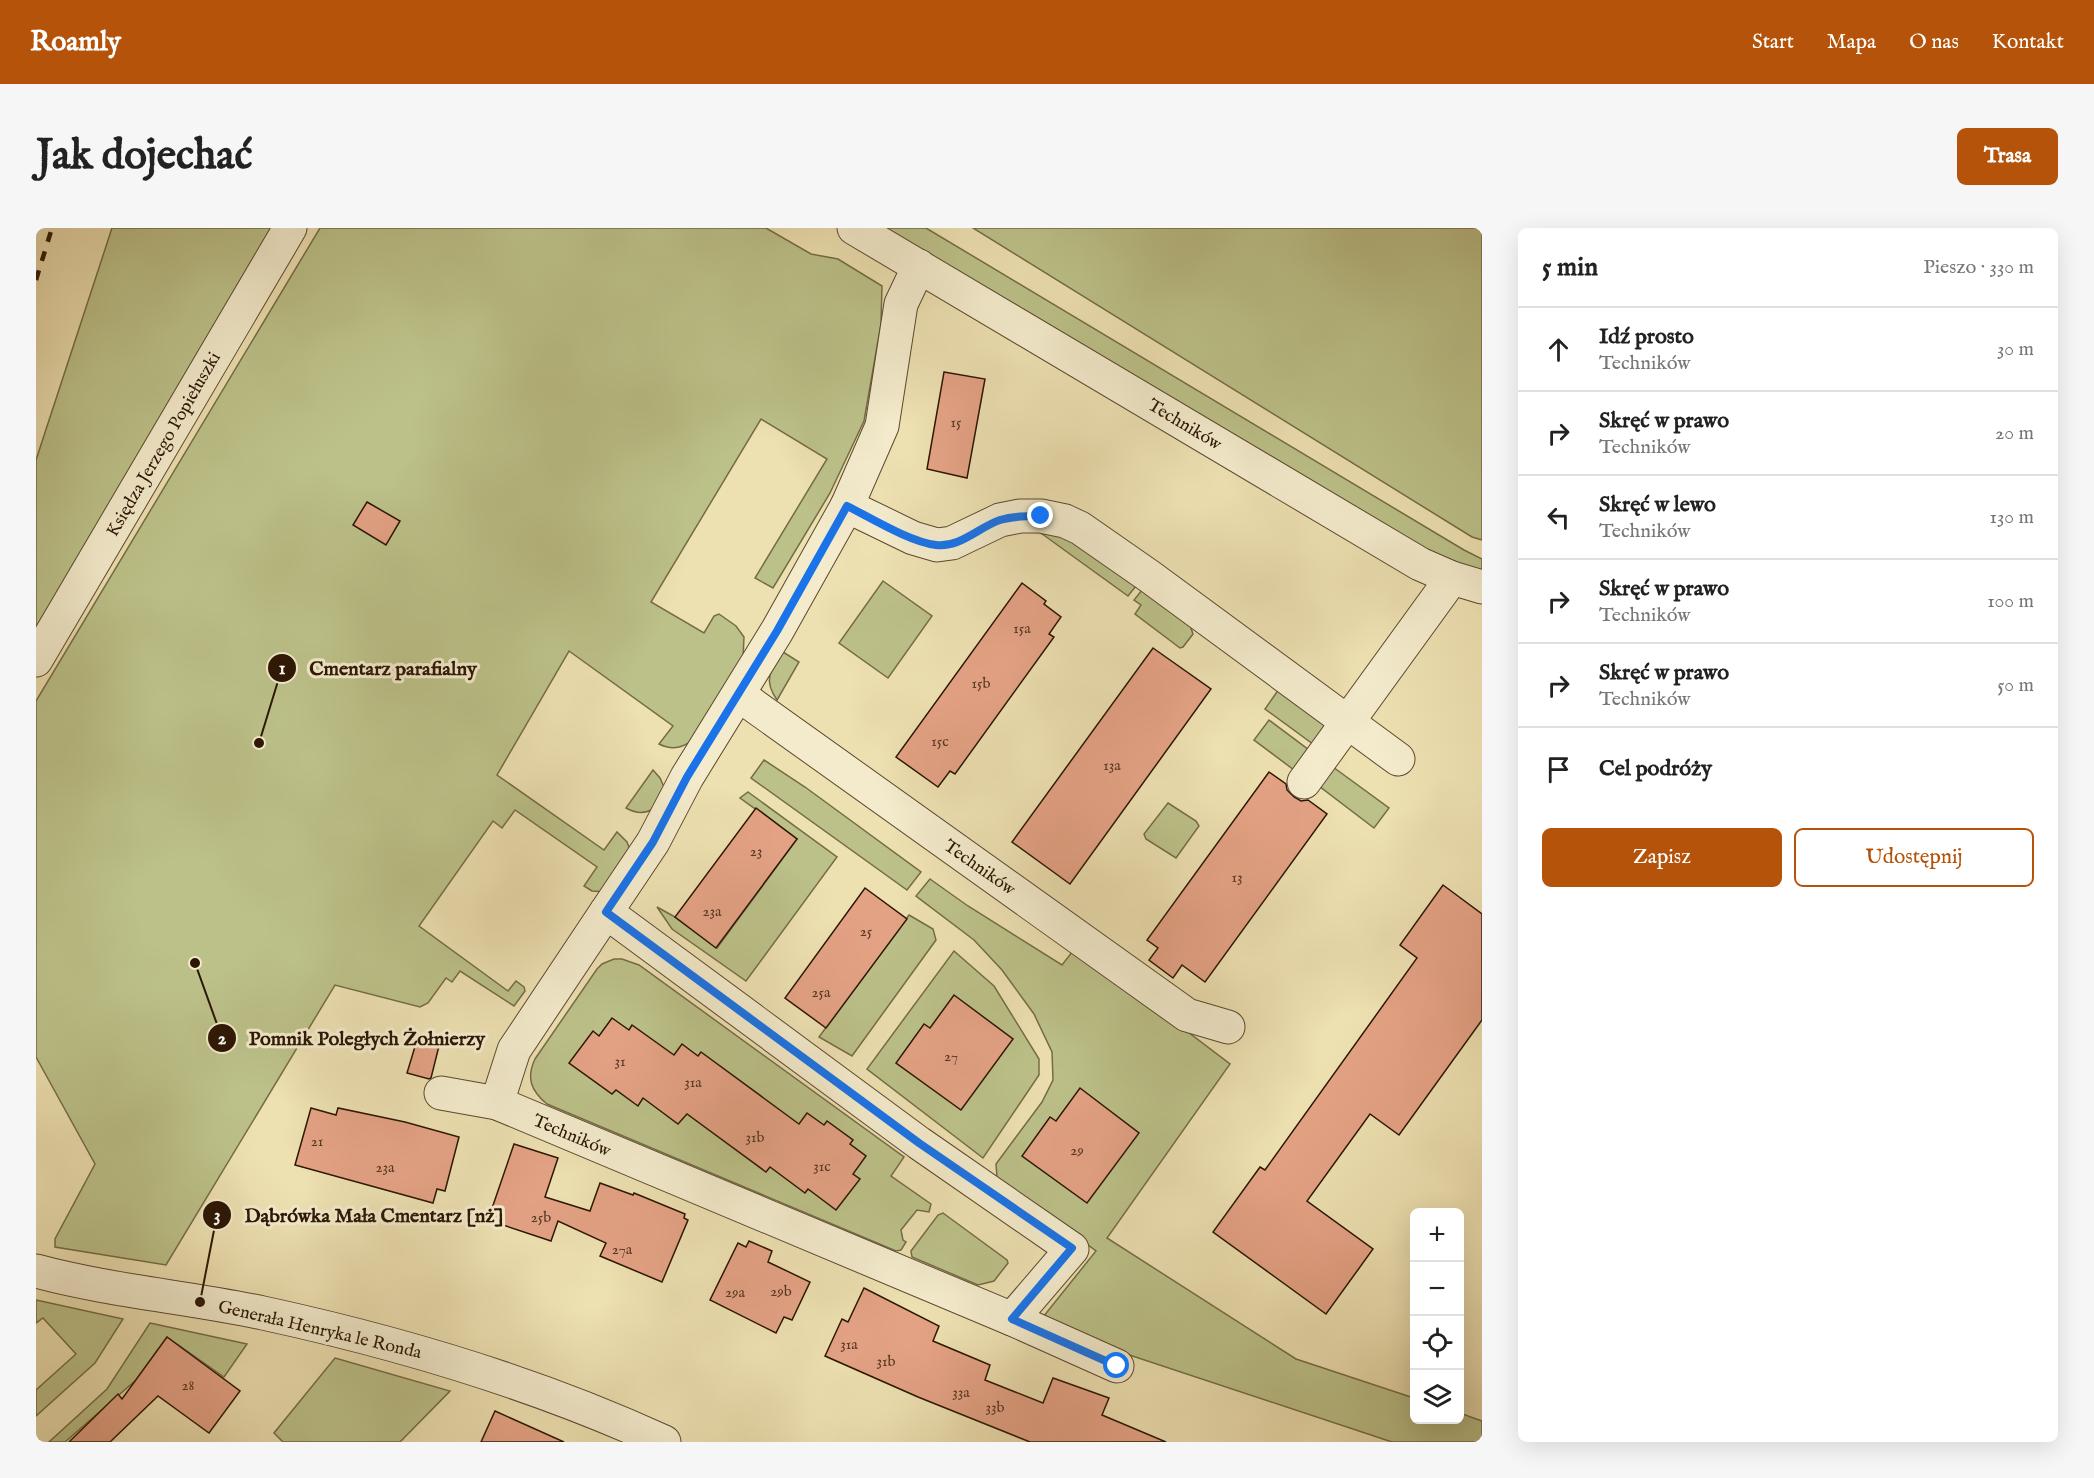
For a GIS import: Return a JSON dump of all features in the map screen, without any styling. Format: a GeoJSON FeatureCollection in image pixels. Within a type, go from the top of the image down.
{"type":"FeatureCollection","features":[{"type":"Feature","properties":{"kind":"street","name":"Księdza Jerzego Popiełuszki"},"geometry":{"type":"LineString","coordinates":[[36,660],[290,228]]}},
{"type":"Feature","properties":{"kind":"street","name":"Techników"},"geometry":{"type":"LineString","coordinates":[[854,228],[1420,564],[1467,582],[1347,722],[1304,782]]}},
{"type":"Feature","properties":{"kind":"street"},"geometry":{"type":"LineString","coordinates":[[497,1103],[514,1050],[653,842],[687,777],[739,694],[847,506],[882,426],[900,304],[919,266]]}},
{"type":"Feature","properties":{"kind":"street"},"geometry":{"type":"LineString","coordinates":[[847,506],[914,538],[937,545],[952,543],[999,520],[1020,516],[1041,516],[1065,521],[1080,528],[1149,576],[1398,759]]}},
{"type":"Feature","properties":{"kind":"street","name":"Techników"},"geometry":{"type":"LineString","coordinates":[[739,694],[1187,1015],[1227,1027]]}},
{"type":"Feature","properties":{"kind":"street"},"geometry":{"type":"LineString","coordinates":[[606,912],[919,1143],[1072,1248],[1012,1319]]}},
{"type":"Feature","properties":{"kind":"street","name":"Techników"},"geometry":{"type":"LineString","coordinates":[[441,1093],[497,1103],[1012,1319],[1117,1366]]}},
{"type":"Feature","properties":{"kind":"street","name":"Generała Henryka le Ronda"},"geometry":{"type":"LineString","coordinates":[[36,1271],[262,1313],[359,1334],[498,1376],[590,1410],[664,1442]]}},
{"type":"Feature","properties":{"kind":"green space"},"geometry":{"type":"Polygon","coordinates":[[[112,228],[271,228],[36,629],[36,460],[112,228]]]}},
{"type":"Feature","properties":{"kind":"green space"},"geometry":{"type":"Polygon","coordinates":[[[320,228],[766,228],[811,254],[838,259],[882,286],[881,324],[864,421],[830,493],[773,588],[755,578],[827,459],[761,419],[651,602],[704,633],[714,616],[719,614],[736,626],[744,637],[743,658],[691,741],[676,748],[659,744],[673,726],[569,651],[497,775],[604,850],[617,832],[627,842],[630,850],[606,892],[592,891],[584,886],[597,867],[515,810],[502,828],[493,821],[419,926],[508,991],[516,981],[524,987],[525,991],[514,1006],[460,971],[452,982],[446,978],[428,1003],[420,1007],[335,985],[166,1265],[55,1247],[55,1239],[95,1164],[36,1057],[36,701],[320,228]]]}},
{"type":"Feature","properties":{"kind":"green space"},"geometry":{"type":"Polygon","coordinates":[[[884,228],[926,228],[1482,559],[1482,571],[1458,564],[1426,550],[884,228]]]}},
{"type":"Feature","properties":{"kind":"green space"},"geometry":{"type":"Polygon","coordinates":[[[973,228],[1482,228],[1482,540],[1472,537],[973,228]]]}},
{"type":"Feature","properties":{"kind":"green space"},"geometry":{"type":"Polygon","coordinates":[[[1038,531],[1063,536],[1136,586],[1128,596],[1038,531]]]}},
{"type":"Feature","properties":{"kind":"green space"},"geometry":{"type":"Polygon","coordinates":[[[883,581],[932,616],[888,678],[839,643],[883,581]]]}},
{"type":"Feature","properties":{"kind":"green space"},"geometry":{"type":"Polygon","coordinates":[[[1142,590],[1190,625],[1193,634],[1183,647],[1180,648],[1135,614],[1141,605],[1134,600],[1142,590]]]}},
{"type":"Feature","properties":{"kind":"green space"},"geometry":{"type":"Polygon","coordinates":[[[783,652],[799,662],[777,700],[769,681],[772,670],[783,652]]]}},
{"type":"Feature","properties":{"kind":"green space"},"geometry":{"type":"Polygon","coordinates":[[[1279,689],[1325,722],[1328,734],[1317,747],[1265,709],[1279,689]]]}},
{"type":"Feature","properties":{"kind":"green space"},"geometry":{"type":"Polygon","coordinates":[[[1269,720],[1313,753],[1298,773],[1254,740],[1269,720]]]}},
{"type":"Feature","properties":{"kind":"green space"},"geometry":{"type":"Polygon","coordinates":[[[764,760],[805,787],[921,872],[907,890],[751,778],[764,760]]]}},
{"type":"Feature","properties":{"kind":"green space"},"geometry":{"type":"Polygon","coordinates":[[[1333,767],[1389,808],[1374,828],[1319,786],[1333,767]]]}},
{"type":"Feature","properties":{"kind":"green space"},"geometry":{"type":"Polygon","coordinates":[[[653,770],[664,787],[655,808],[641,812],[626,808],[653,770]]]}},
{"type":"Feature","properties":{"kind":"green space"},"geometry":{"type":"Polygon","coordinates":[[[748,792],[837,857],[746,981],[672,929],[657,907],[675,917],[717,948],[797,839],[740,798],[748,792]]]}},
{"type":"Feature","properties":{"kind":"green space"},"geometry":{"type":"Polygon","coordinates":[[[1168,803],[1196,821],[1199,826],[1176,858],[1146,839],[1144,834],[1168,803]]]}},
{"type":"Feature","properties":{"kind":"green space"},"geometry":{"type":"Polygon","coordinates":[[[930,879],[968,906],[1062,965],[1076,947],[1230,1064],[1107,1238],[1296,1359],[1410,1397],[1410,1424],[1464,1424],[1464,1414],[1482,1421],[1482,1442],[1392,1442],[1054,1330],[1039,1322],[1096,1251],[997,1177],[996,1164],[1042,1102],[1053,1080],[1052,1052],[1034,1014],[1002,970],[974,940],[916,896],[930,879]]]}},
{"type":"Feature","properties":{"kind":"green space"},"geometry":{"type":"Polygon","coordinates":[[[909,915],[933,929],[936,940],[852,1056],[819,1037],[909,915]]]}},
{"type":"Feature","properties":{"kind":"green space"},"geometry":{"type":"Polygon","coordinates":[[[954,951],[994,986],[1039,1059],[1039,1075],[983,1158],[867,1069],[954,951]]]}},
{"type":"Feature","properties":{"kind":"green space"},"geometry":{"type":"Polygon","coordinates":[[[614,959],[622,959],[639,965],[904,1157],[891,1176],[931,1204],[929,1212],[917,1210],[901,1230],[903,1240],[906,1242],[901,1250],[896,1251],[547,1104],[537,1094],[531,1078],[535,1059],[597,969],[614,959]]]}},
{"type":"Feature","properties":{"kind":"green space"},"geometry":{"type":"Polygon","coordinates":[[[943,1213],[1007,1260],[1008,1263],[994,1281],[978,1285],[912,1257],[911,1251],[938,1215],[943,1213]]]}},
{"type":"Feature","properties":{"kind":"green space"},"geometry":{"type":"Polygon","coordinates":[[[36,1300],[123,1319],[95,1363],[36,1416],[36,1390],[76,1354],[43,1318],[36,1323],[36,1300]]]}},
{"type":"Feature","properties":{"kind":"green space"},"geometry":{"type":"Polygon","coordinates":[[[150,1323],[247,1344],[224,1377],[167,1337],[136,1380],[65,1442],[49,1442],[107,1389],[150,1323]]]}},
{"type":"Feature","properties":{"kind":"green space"},"geometry":{"type":"Polygon","coordinates":[[[335,1358],[450,1391],[400,1442],[283,1442],[274,1433],[335,1358]]]}},
{"type":"Feature","properties":{"kind":"building"},"geometry":{"type":"Polygon","coordinates":[[[944,372],[985,379],[967,478],[927,469],[944,372]]]}},
{"type":"Feature","properties":{"kind":"building"},"geometry":{"type":"Polygon","coordinates":[[[367,502],[400,521],[386,545],[353,525],[367,502]]]}},
{"type":"Feature","properties":{"kind":"building"},"geometry":{"type":"Polygon","coordinates":[[[1022,583],[1046,601],[1044,604],[1061,617],[1049,634],[1054,637],[955,774],[950,771],[938,787],[896,757],[1022,583]]]}},
{"type":"Feature","properties":{"kind":"building"},"geometry":{"type":"Polygon","coordinates":[[[1153,648],[1211,689],[1070,884],[1012,842],[1153,648]]]}},
{"type":"Feature","properties":{"kind":"building"},"geometry":{"type":"Polygon","coordinates":[[[1269,772],[1286,784],[1287,790],[1294,797],[1301,801],[1308,800],[1327,814],[1205,982],[1182,965],[1173,978],[1149,960],[1158,948],[1147,940],[1269,772]]]}},
{"type":"Feature","properties":{"kind":"building"},"geometry":{"type":"Polygon","coordinates":[[[756,808],[797,839],[716,948],[675,917],[756,808]]]}},
{"type":"Feature","properties":{"kind":"building"},"geometry":{"type":"Polygon","coordinates":[[[1443,885],[1482,914],[1482,1020],[1399,1135],[1370,1114],[1307,1201],[1373,1249],[1326,1314],[1213,1232],[1260,1167],[1265,1170],[1417,958],[1400,945],[1443,885]]]}},
{"type":"Feature","properties":{"kind":"building"},"geometry":{"type":"Polygon","coordinates":[[[865,888],[907,919],[826,1028],[785,998],[865,888]]]}},
{"type":"Feature","properties":{"kind":"building"},"geometry":{"type":"Polygon","coordinates":[[[954,995],[1013,1039],[961,1110],[896,1063],[924,1024],[930,1028],[954,995]]]}},
{"type":"Feature","properties":{"kind":"building"},"geometry":{"type":"Polygon","coordinates":[[[612,1018],[629,1030],[632,1025],[674,1055],[682,1044],[698,1056],[701,1052],[799,1124],[807,1113],[824,1125],[827,1121],[853,1140],[850,1144],[866,1156],[853,1174],[860,1179],[836,1210],[808,1189],[805,1193],[770,1167],[766,1172],[687,1114],[678,1124],[643,1098],[638,1106],[616,1090],[612,1094],[569,1063],[593,1031],[599,1036],[612,1018]]]}},
{"type":"Feature","properties":{"kind":"building"},"geometry":{"type":"Polygon","coordinates":[[[417,1040],[439,1046],[429,1079],[407,1073],[417,1040]]]}},
{"type":"Feature","properties":{"kind":"building"},"geometry":{"type":"Polygon","coordinates":[[[1080,1088],[1139,1133],[1087,1203],[1022,1156],[1050,1117],[1056,1121],[1080,1088]]]}},
{"type":"Feature","properties":{"kind":"building"},"geometry":{"type":"Polygon","coordinates":[[[311,1108],[336,1115],[338,1108],[405,1122],[459,1137],[445,1191],[437,1189],[433,1203],[295,1165],[311,1108]]]}},
{"type":"Feature","properties":{"kind":"building"},"geometry":{"type":"Polygon","coordinates":[[[514,1144],[558,1158],[545,1197],[590,1211],[600,1183],[633,1195],[634,1193],[685,1214],[684,1218],[688,1220],[662,1282],[600,1256],[606,1243],[558,1221],[551,1241],[488,1220],[514,1144]]]}},
{"type":"Feature","properties":{"kind":"building"},"geometry":{"type":"Polygon","coordinates":[[[749,1241],[772,1251],[768,1262],[810,1282],[792,1320],[784,1317],[776,1333],[710,1300],[738,1243],[746,1247],[749,1241]]]}},
{"type":"Feature","properties":{"kind":"building"},"geometry":{"type":"Polygon","coordinates":[[[864,1288],[939,1326],[933,1341],[990,1365],[985,1380],[1043,1403],[1053,1378],[1109,1398],[1102,1415],[1166,1442],[1030,1442],[918,1397],[825,1356],[842,1319],[848,1322],[864,1288]]]}},
{"type":"Feature","properties":{"kind":"building"},"geometry":{"type":"Polygon","coordinates":[[[167,1337],[240,1391],[209,1433],[158,1396],[110,1442],[69,1442],[118,1394],[122,1399],[167,1337]]]}},
{"type":"Feature","properties":{"kind":"building"},"geometry":{"type":"Polygon","coordinates":[[[495,1411],[564,1442],[481,1442],[495,1411]]]}},
{"type":"Feature","properties":{"kind":"railway"},"geometry":{"type":"LineString","coordinates":[[36,280],[52,228]]}},
{"type":"Feature","properties":{"kind":"place","name":"Cmentarz parafialny"},"geometry":{"type":"Point","coordinates":[259,743]}},
{"type":"Feature","properties":{"kind":"place","name":"Pomnik Poległych Żołnierzy"},"geometry":{"type":"Point","coordinates":[195,963]}},
{"type":"Feature","properties":{"kind":"place","name":"Dąbrówka Mała Cmentarz [nż]"},"geometry":{"type":"Point","coordinates":[200,1302]}},
{"type":"Feature","properties":{"kind":"route"},"geometry":{"type":"LineString","coordinates":[[1041,516],[1020,516],[999,520],[952,543],[937,545],[914,538],[847,506],[777,631],[687,777],[653,842],[606,912],[919,1143],[1072,1248],[1012,1319],[1117,1366]]}}]}
